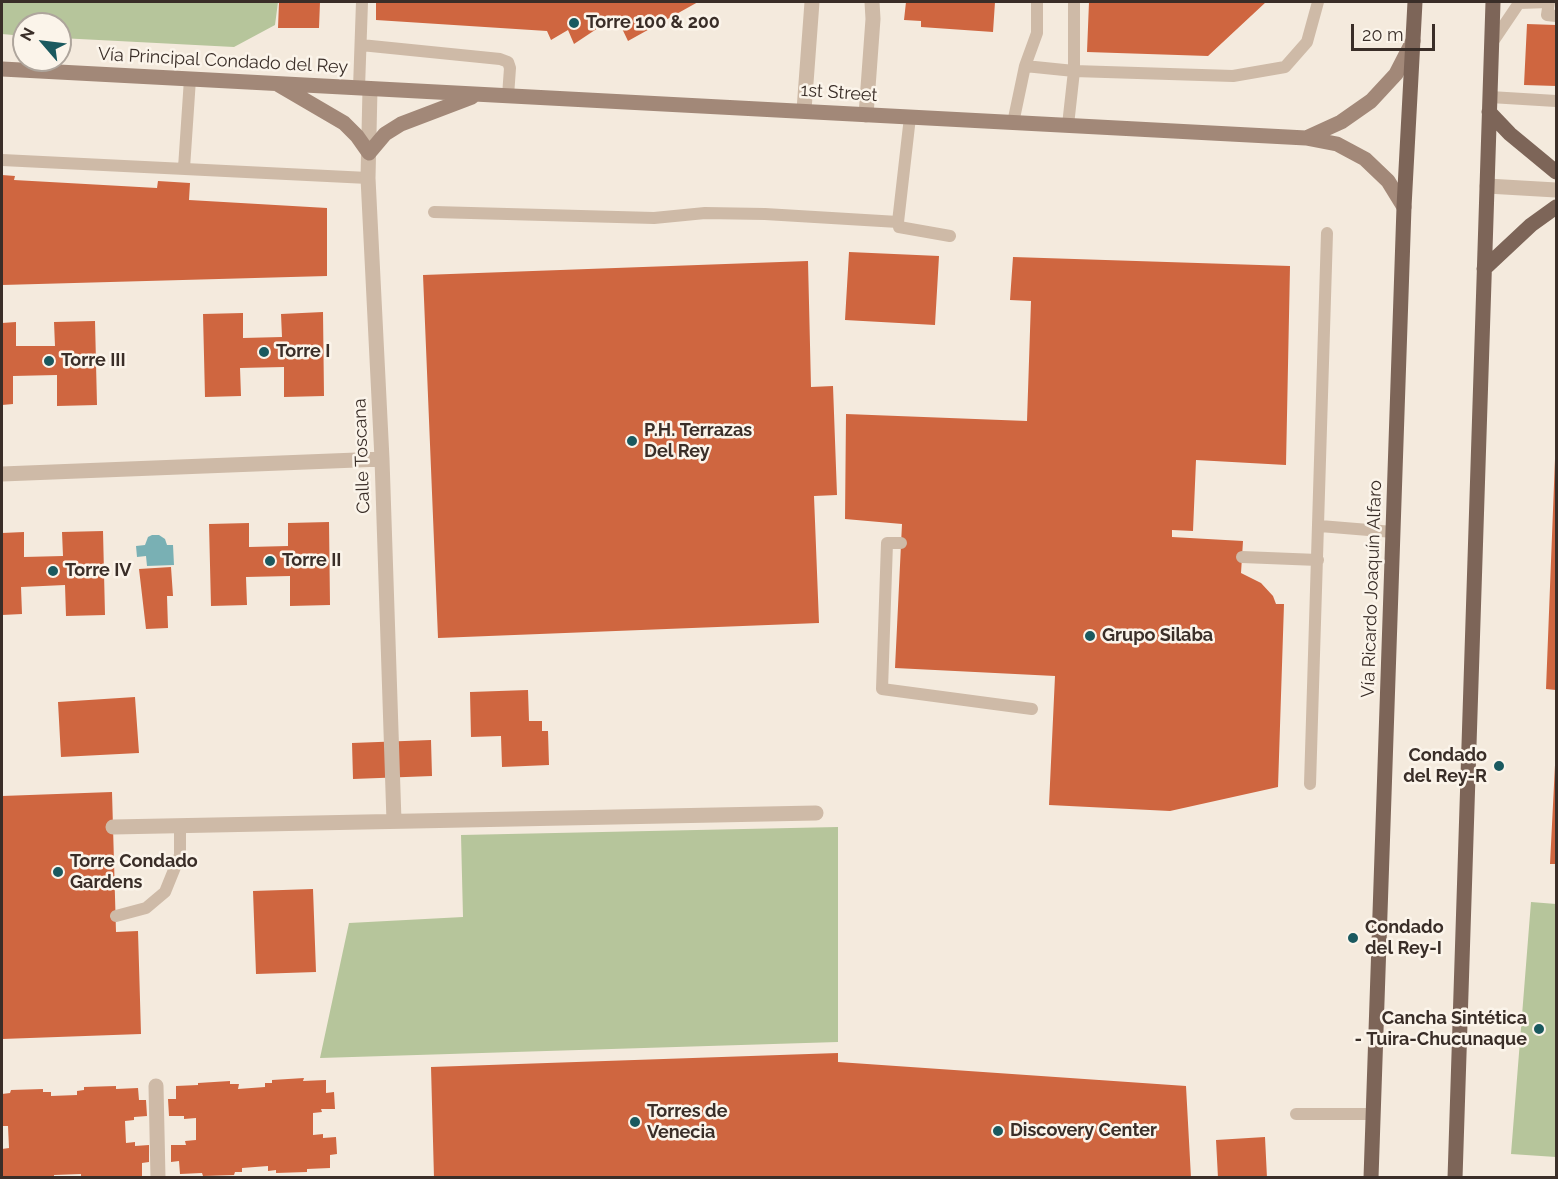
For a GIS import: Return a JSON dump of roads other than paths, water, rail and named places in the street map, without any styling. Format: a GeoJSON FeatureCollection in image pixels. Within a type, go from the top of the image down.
{"type":"FeatureCollection","features":[{"type":"Feature","properties":{"kind":"main road","name":"Vía Ricardo Joaquín Alfaro"},"geometry":{"type":"LineString","coordinates":[[1371,1178],[1404,207],[1415,2]]}},
{"type":"Feature","properties":{"kind":"main road"},"geometry":{"type":"LineString","coordinates":[[1455,1178],[1493,2]]}},
{"type":"Feature","properties":{"kind":"main road"},"geometry":{"type":"LineString","coordinates":[[1489,112],[1510,134],[1556,172]]}},
{"type":"Feature","properties":{"kind":"main road"},"geometry":{"type":"LineString","coordinates":[[1484,269],[1531,225],[1557,207]]}},
{"type":"Feature","properties":{"kind":"street"},"geometry":{"type":"LineString","coordinates":[[804,110],[812,2]]}},
{"type":"Feature","properties":{"kind":"street"},"geometry":{"type":"LineString","coordinates":[[866,115],[873,19],[872,2]]}},
{"type":"Feature","properties":{"kind":"street","name":"1st Street"},"geometry":{"type":"LineString","coordinates":[[1306,138],[1341,122],[1371,101],[1396,74],[1413,42]]}},
{"type":"Feature","properties":{"kind":"street","name":"Vía Principal Condado del Rey"},"geometry":{"type":"LineString","coordinates":[[2,69],[364,88]]}},
{"type":"Feature","properties":{"kind":"street"},"geometry":{"type":"LineString","coordinates":[[276,84],[344,123],[369,153],[385,134],[400,124],[478,95]]}},
{"type":"Feature","properties":{"kind":"street","name":"1st Street"},"geometry":{"type":"LineString","coordinates":[[364,88],[1306,138],[1337,144],[1365,159],[1388,181],[1404,207]]}},
{"type":"Feature","properties":{"kind":"street","name":"Calle Toscana"},"geometry":{"type":"LineString","coordinates":[[364,88],[369,153],[368,178],[382,459],[394,821]]}},
{"type":"Feature","properties":{"kind":"street"},"geometry":{"type":"LineString","coordinates":[[1487,186],[1557,190]]}},
{"type":"Feature","properties":{"kind":"street"},"geometry":{"type":"LineString","coordinates":[[2,474],[382,459]]}},
{"type":"Feature","properties":{"kind":"street"},"geometry":{"type":"LineString","coordinates":[[113,827],[816,813]]}},
{"type":"Feature","properties":{"kind":"street"},"geometry":{"type":"LineString","coordinates":[[156,1086],[158,1178]]}},
{"type":"Feature","properties":{"kind":"lane"},"geometry":{"type":"LineString","coordinates":[[362,2],[361,45],[364,88]]}},
{"type":"Feature","properties":{"kind":"lane"},"geometry":{"type":"LineString","coordinates":[[1013,123],[1025,66],[1037,33],[1037,2]]}},
{"type":"Feature","properties":{"kind":"lane"},"geometry":{"type":"LineString","coordinates":[[1068,126],[1074,72],[1074,2]]}},
{"type":"Feature","properties":{"kind":"lane"},"geometry":{"type":"LineString","coordinates":[[1025,66],[1074,72],[1233,76],[1285,67],[1307,42],[1318,2]]}},
{"type":"Feature","properties":{"kind":"lane"},"geometry":{"type":"LineString","coordinates":[[1492,43],[1519,3],[1549,2],[1547,15],[1557,16]]}},
{"type":"Feature","properties":{"kind":"lane"},"geometry":{"type":"LineString","coordinates":[[361,45],[500,59],[508,62],[510,68],[508,96]]}},
{"type":"Feature","properties":{"kind":"lane"},"geometry":{"type":"LineString","coordinates":[[184,168],[190,79]]}},
{"type":"Feature","properties":{"kind":"lane"},"geometry":{"type":"LineString","coordinates":[[1490,96],[1557,101]]}},
{"type":"Feature","properties":{"kind":"lane"},"geometry":{"type":"LineString","coordinates":[[910,117],[899,227],[903,230],[950,236]]}},
{"type":"Feature","properties":{"kind":"lane"},"geometry":{"type":"LineString","coordinates":[[2,160],[368,178]]}},
{"type":"Feature","properties":{"kind":"lane"},"geometry":{"type":"LineString","coordinates":[[434,212],[654,218],[705,213],[765,214],[898,222]]}},
{"type":"Feature","properties":{"kind":"lane"},"geometry":{"type":"LineString","coordinates":[[1310,784],[1320,526],[1327,233]]}},
{"type":"Feature","properties":{"kind":"lane"},"geometry":{"type":"LineString","coordinates":[[1320,526],[1393,532]]}},
{"type":"Feature","properties":{"kind":"lane"},"geometry":{"type":"LineString","coordinates":[[901,543],[888,543],[882,689],[1032,709]]}},
{"type":"Feature","properties":{"kind":"lane"},"geometry":{"type":"LineString","coordinates":[[1242,557],[1318,560]]}},
{"type":"Feature","properties":{"kind":"lane"},"geometry":{"type":"LineString","coordinates":[[116,916],[146,908],[165,892],[180,855],[180,826]]}},
{"type":"Feature","properties":{"kind":"lane"},"geometry":{"type":"LineString","coordinates":[[1296,1114],[1374,1114]]}},
{"type":"Feature","properties":{"kind":"water"},"geometry":{"type":"Polygon","coordinates":[[[159,535],[165,539],[167,545],[173,545],[174,565],[147,566],[146,556],[137,557],[136,546],[145,545],[148,537],[159,535]]]}},
{"type":"Feature","properties":{"kind":"place","name":"Torre 100 & 200"},"geometry":{"type":"Point","coordinates":[574,23]}},
{"type":"Feature","properties":{"kind":"place","name":"Torre I"},"geometry":{"type":"Point","coordinates":[264,352]}},
{"type":"Feature","properties":{"kind":"place","name":"Torre III"},"geometry":{"type":"Point","coordinates":[49,361]}},
{"type":"Feature","properties":{"kind":"place","name":"P.H. Terrazas Del Rey"},"geometry":{"type":"Point","coordinates":[632,441]}},
{"type":"Feature","properties":{"kind":"place","name":"Torre II"},"geometry":{"type":"Point","coordinates":[270,561]}},
{"type":"Feature","properties":{"kind":"place","name":"Torre IV"},"geometry":{"type":"Point","coordinates":[53,571]}},
{"type":"Feature","properties":{"kind":"place","name":"Grupo Silaba"},"geometry":{"type":"Point","coordinates":[1090,636]}},
{"type":"Feature","properties":{"kind":"place","name":"Condado del Rey-R"},"geometry":{"type":"Point","coordinates":[1499,766]}},
{"type":"Feature","properties":{"kind":"place","name":"Torre Condado Gardens"},"geometry":{"type":"Point","coordinates":[58,872]}},
{"type":"Feature","properties":{"kind":"place","name":"Condado del Rey-I"},"geometry":{"type":"Point","coordinates":[1353,938]}},
{"type":"Feature","properties":{"kind":"place","name":"Cancha Sintética - Tuira-Chucunaque"},"geometry":{"type":"Point","coordinates":[1539,1029]}},
{"type":"Feature","properties":{"kind":"place","name":"Torres de Venecia"},"geometry":{"type":"Point","coordinates":[635,1122]}},
{"type":"Feature","properties":{"kind":"place","name":"Discovery Center"},"geometry":{"type":"Point","coordinates":[998,1131]}}]}
